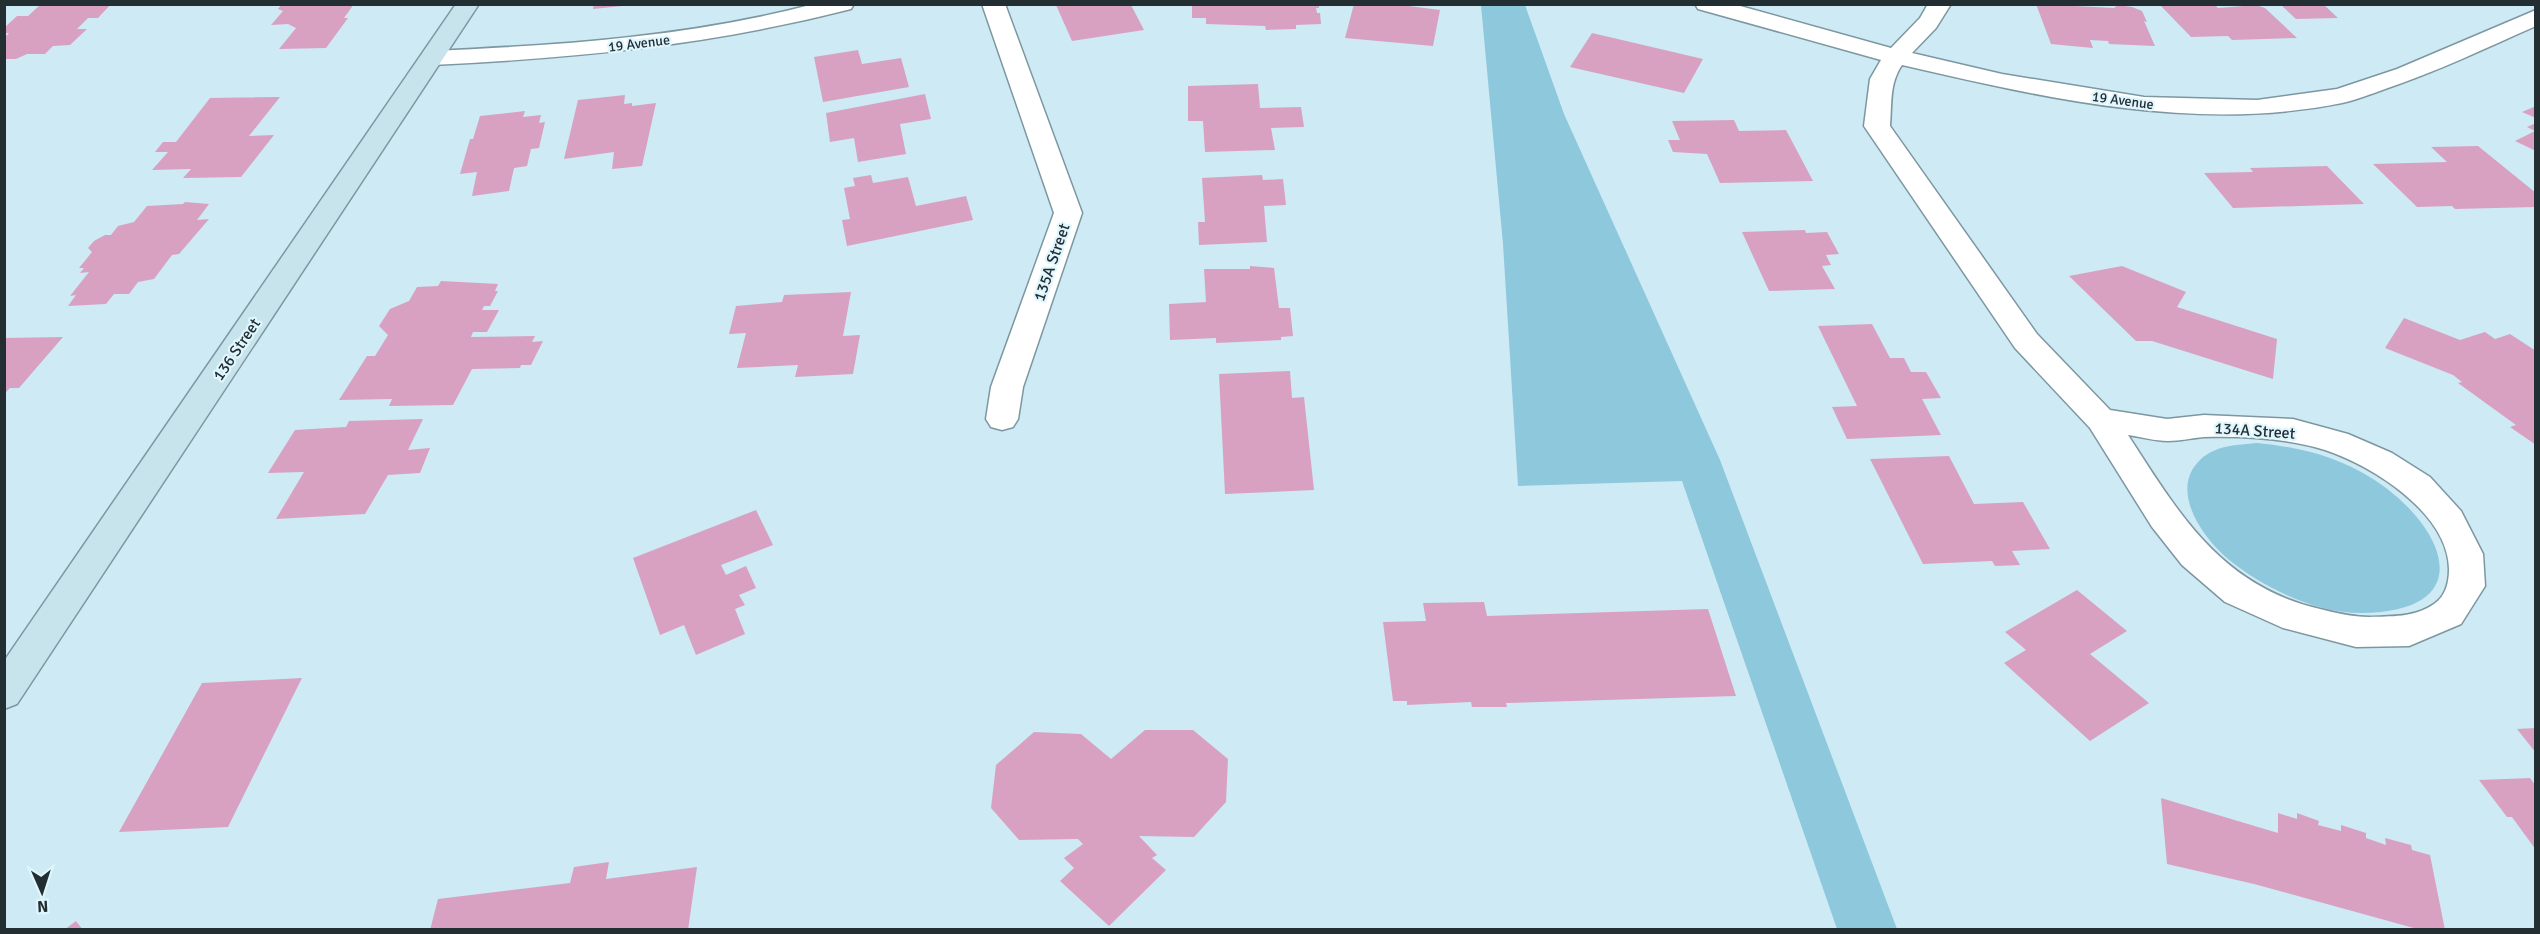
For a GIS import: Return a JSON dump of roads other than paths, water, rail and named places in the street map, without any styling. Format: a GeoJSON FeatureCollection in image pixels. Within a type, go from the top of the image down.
{"type":"FeatureCollection","features":[{"type":"Feature","properties":{"kind":"street","name":"136 Street"},"geometry":{"type":"LineString","coordinates":[[4,693],[468,4]]}},
{"type":"Feature","properties":{"kind":"street","name":"19 Avenue"},"geometry":{"type":"LineString","coordinates":[[432,58],[587,49],[691,36],[795,18],[843,4]]}},
{"type":"Feature","properties":{"kind":"street","name":"135A Street"},"geometry":{"type":"LineString","coordinates":[[993,4],[1068,213],[1007,387],[1002,419]]}},
{"type":"Feature","properties":{"kind":"street","name":"19 Avenue"},"geometry":{"type":"LineString","coordinates":[[1706,4],[1896,57],[2002,81],[2144,104],[2257,108],[2341,96],[2406,74],[2535,17]]}},
{"type":"Feature","properties":{"kind":"street","name":"134A Street"},"geometry":{"type":"LineString","coordinates":[[1940,4],[1933,20],[1896,57],[1882,76],[1877,126],[2026,341],[2101,420],[2164,518],[2194,555],[2238,592],[2296,618],[2356,632],[2409,630],[2448,614],[2467,586],[2466,554],[2449,520],[2418,486],[2380,461],[2337,442],[2293,430],[2204,426],[2167,430],[2101,420]]}}]}
